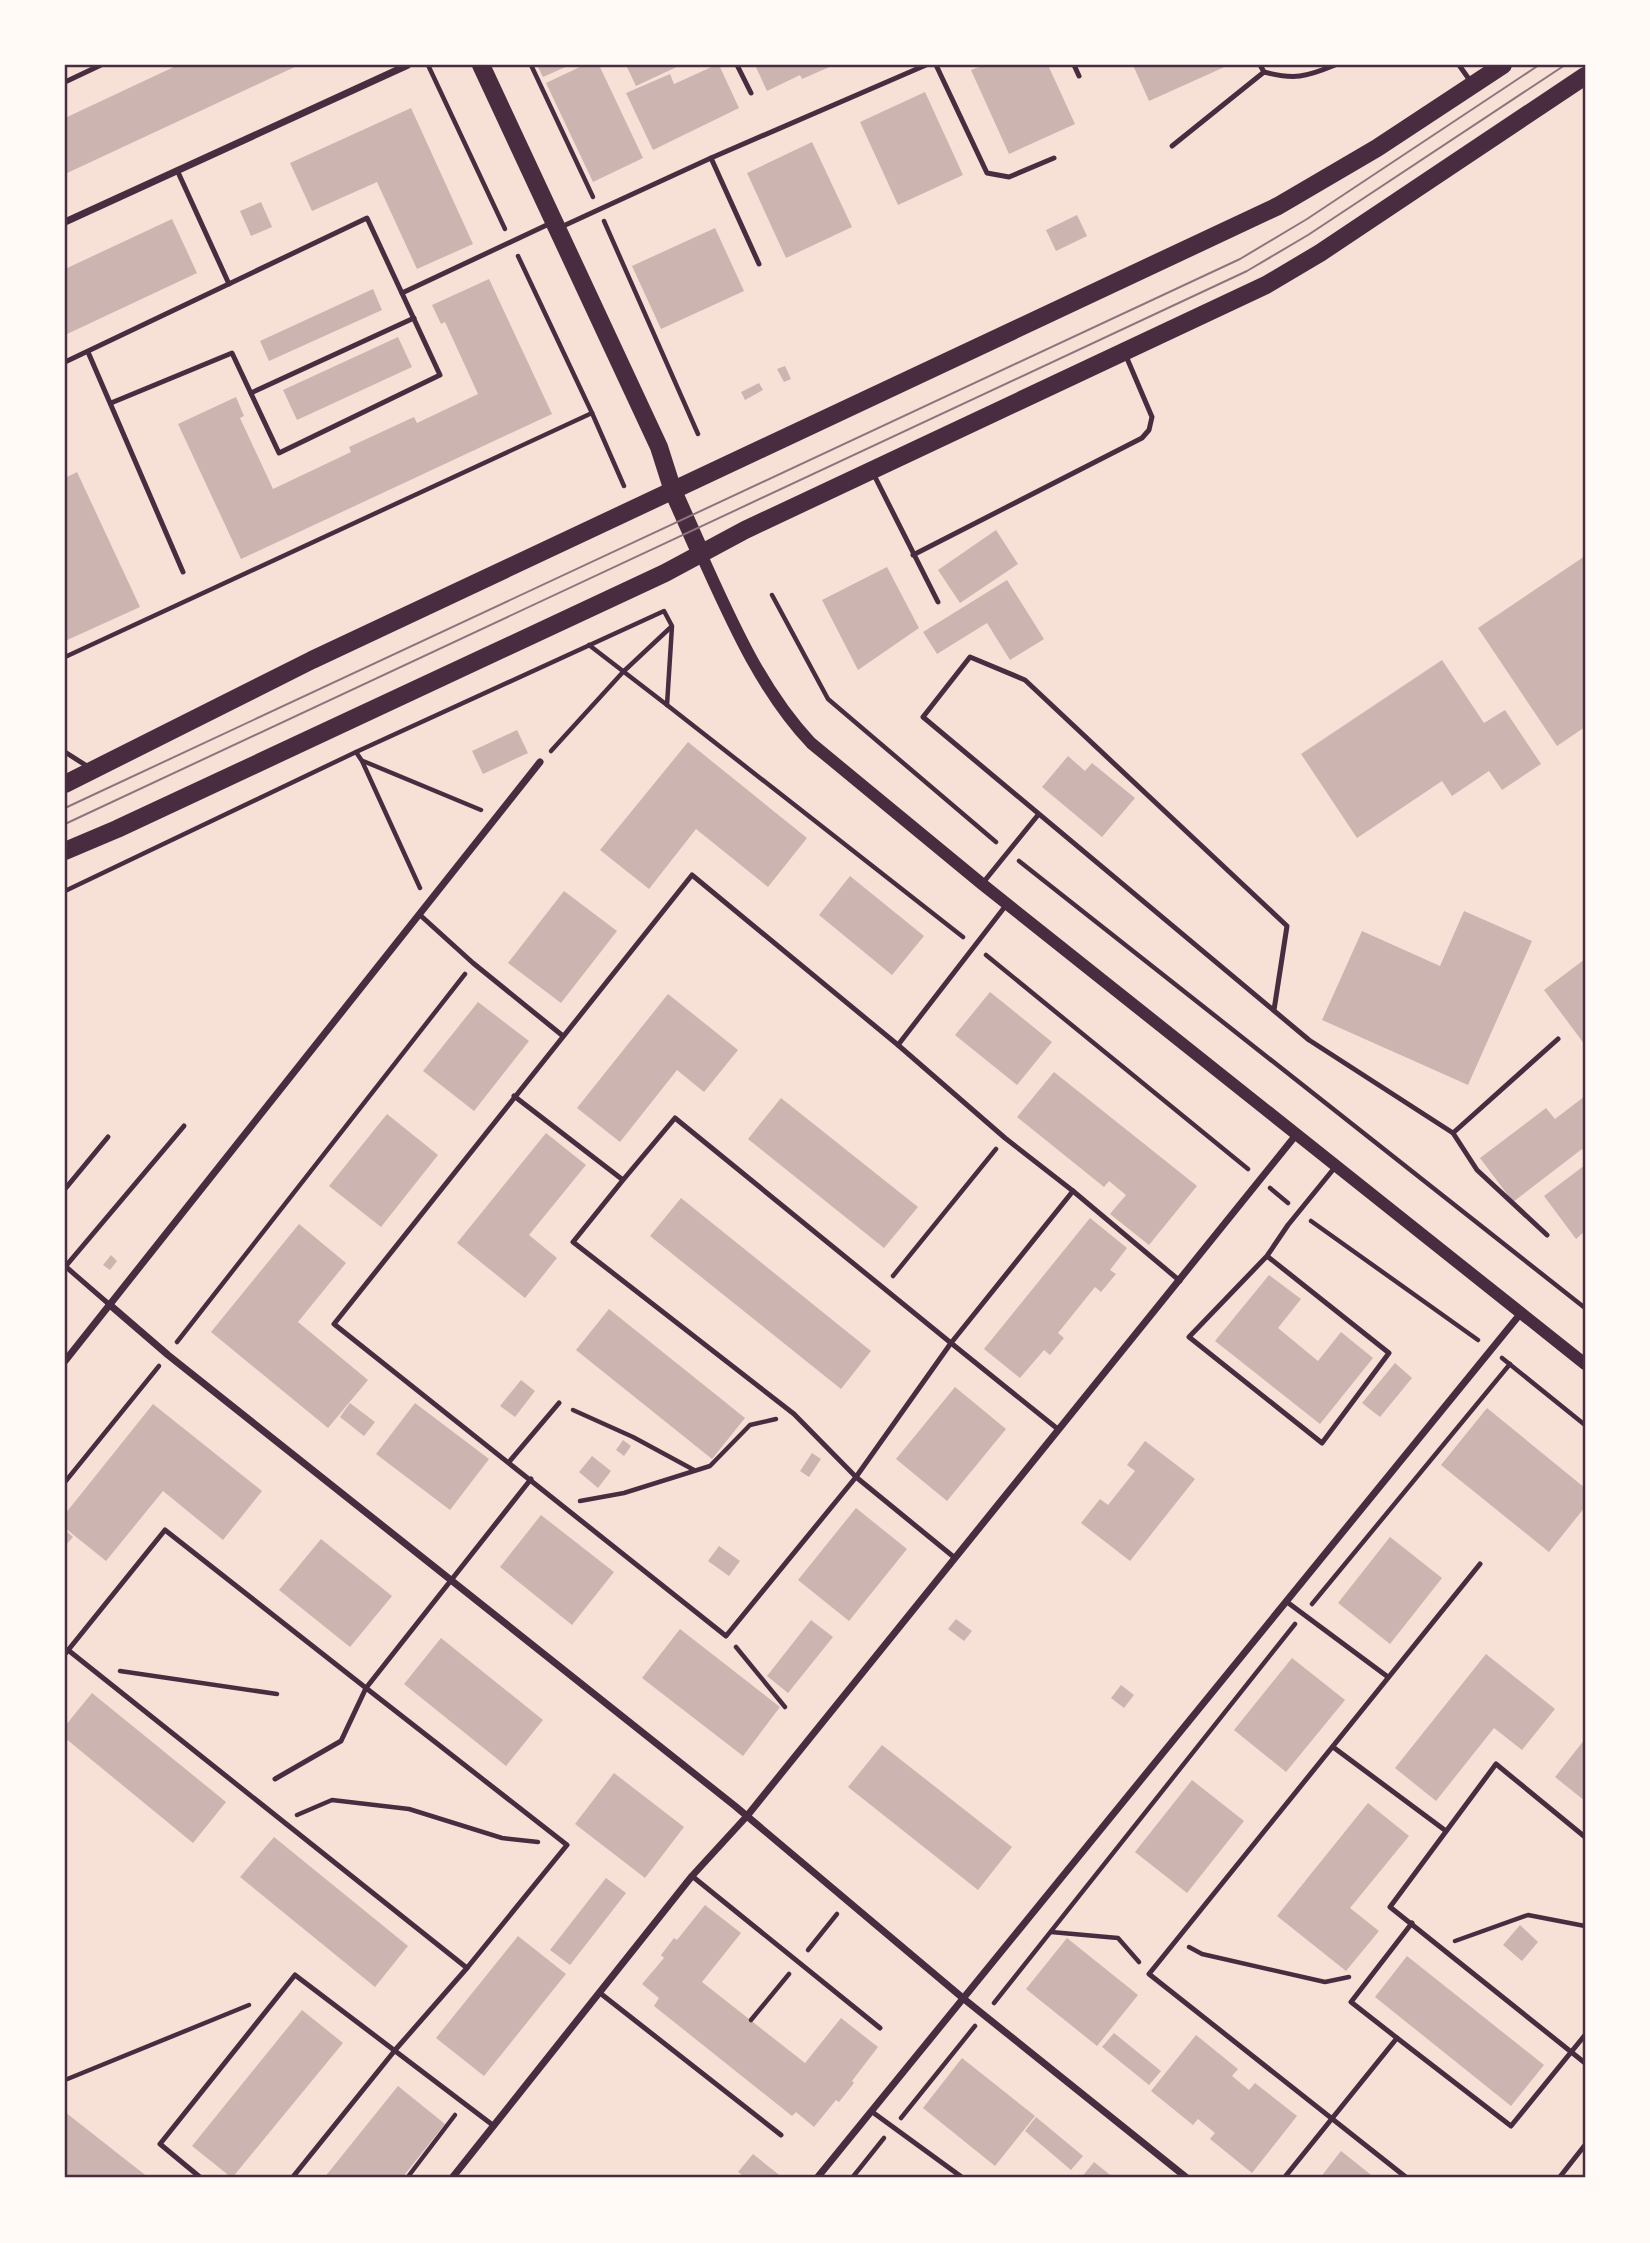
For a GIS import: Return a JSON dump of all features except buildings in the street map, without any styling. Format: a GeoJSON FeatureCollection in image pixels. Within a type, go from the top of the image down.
{"type":"FeatureCollection","features":[{"type":"Feature","properties":{"kind":"main road"},"geometry":{"type":"LineString","coordinates":[[481,65],[659,447],[673,491],[701,554]]}},
{"type":"Feature","properties":{"kind":"main road"},"geometry":{"type":"LineString","coordinates":[[65,784],[312,660],[1278,206],[1377,148],[1503,65]]}},
{"type":"Feature","properties":{"kind":"main road"},"geometry":{"type":"LineString","coordinates":[[65,851],[129,824],[701,554],[871,470],[1239,298],[1293,270],[1585,76]]}},
{"type":"Feature","properties":{"kind":"street"},"geometry":{"type":"LineString","coordinates":[[65,222],[408,65]]}},
{"type":"Feature","properties":{"kind":"street"},"geometry":{"type":"LineString","coordinates":[[701,554],[763,679],[793,723],[831,760],[982,884],[1585,1364]]}},
{"type":"Feature","properties":{"kind":"street"},"geometry":{"type":"LineString","coordinates":[[65,1361],[540,762]]}},
{"type":"Feature","properties":{"kind":"street"},"geometry":{"type":"LineString","coordinates":[[452,2178],[692,1876],[747,1816],[1296,1135]]}},
{"type":"Feature","properties":{"kind":"street"},"geometry":{"type":"LineString","coordinates":[[110,1305],[167,1355],[747,1816],[964,2000],[1187,2178]]}},
{"type":"Feature","properties":{"kind":"street"},"geometry":{"type":"LineString","coordinates":[[817,2178],[1521,1313]]}},
{"type":"Feature","properties":{"kind":"lane"},"geometry":{"type":"LineString","coordinates":[[65,82],[101,65]]}},
{"type":"Feature","properties":{"kind":"lane"},"geometry":{"type":"LineString","coordinates":[[737,65],[751,93]]}},
{"type":"Feature","properties":{"kind":"lane"},"geometry":{"type":"LineString","coordinates":[[402,293],[926,65]]}},
{"type":"Feature","properties":{"kind":"lane"},"geometry":{"type":"LineString","coordinates":[[936,65],[987,173],[1009,177],[1054,158]]}},
{"type":"Feature","properties":{"kind":"lane"},"geometry":{"type":"LineString","coordinates":[[1074,65],[1079,76]]}},
{"type":"Feature","properties":{"kind":"lane"},"geometry":{"type":"LineString","coordinates":[[1260,65],[1264,72],[1288,78],[1309,75],[1335,65]]}},
{"type":"Feature","properties":{"kind":"lane"},"geometry":{"type":"LineString","coordinates":[[1459,65],[1472,85]]}},
{"type":"Feature","properties":{"kind":"lane"},"geometry":{"type":"LineString","coordinates":[[1172,146],[1264,72]]}},
{"type":"Feature","properties":{"kind":"lane"},"geometry":{"type":"LineString","coordinates":[[711,158],[759,264]]}},
{"type":"Feature","properties":{"kind":"lane"},"geometry":{"type":"LineString","coordinates":[[177,170],[229,284]]}},
{"type":"Feature","properties":{"kind":"lane"},"geometry":{"type":"LineString","coordinates":[[65,362],[367,218],[440,375],[279,453],[232,353],[111,403]]}},
{"type":"Feature","properties":{"kind":"lane"},"geometry":{"type":"LineString","coordinates":[[251,393],[414,318]]}},
{"type":"Feature","properties":{"kind":"lane"},"geometry":{"type":"LineString","coordinates":[[913,555],[1142,438],[1149,430],[1152,417],[1124,351]]}},
{"type":"Feature","properties":{"kind":"lane"},"geometry":{"type":"LineString","coordinates":[[88,352],[183,572]]}},
{"type":"Feature","properties":{"kind":"lane"},"geometry":{"type":"LineString","coordinates":[[871,470],[938,602]]}},
{"type":"Feature","properties":{"kind":"lane"},"geometry":{"type":"LineString","coordinates":[[1274,1010],[1287,926],[1025,680],[970,657],[923,717],[1038,815],[1310,1040],[1453,1133],[1477,1170],[1547,1235]]}},
{"type":"Feature","properties":{"kind":"lane"},"geometry":{"type":"LineString","coordinates":[[65,752],[93,770]]}},
{"type":"Feature","properties":{"kind":"lane"},"geometry":{"type":"LineString","coordinates":[[982,884],[1038,815]]}},
{"type":"Feature","properties":{"kind":"lane"},"geometry":{"type":"LineString","coordinates":[[1073,1191],[951,1343],[856,1477],[726,1636],[334,1324],[692,875],[898,1045],[1005,1138],[1073,1191],[1180,1281]]}},
{"type":"Feature","properties":{"kind":"lane"},"geometry":{"type":"LineString","coordinates":[[898,1045],[1007,904]]}},
{"type":"Feature","properties":{"kind":"lane"},"geometry":{"type":"LineString","coordinates":[[420,915],[473,963],[563,1036]]}},
{"type":"Feature","properties":{"kind":"lane"},"geometry":{"type":"LineString","coordinates":[[1453,1133],[1558,1039]]}},
{"type":"Feature","properties":{"kind":"lane"},"geometry":{"type":"LineString","coordinates":[[514,1096],[623,1180]]}},
{"type":"Feature","properties":{"kind":"lane"},"geometry":{"type":"LineString","coordinates":[[955,1558],[856,1477],[794,1414],[573,1242],[623,1180],[675,1118],[1059,1430]]}},
{"type":"Feature","properties":{"kind":"lane"},"geometry":{"type":"LineString","coordinates":[[110,1305],[65,1266],[184,1126]]}},
{"type":"Feature","properties":{"kind":"lane"},"geometry":{"type":"LineString","coordinates":[[65,1189],[108,1137]]}},
{"type":"Feature","properties":{"kind":"lane"},"geometry":{"type":"LineString","coordinates":[[1267,1256],[1389,1353],[1322,1443],[1189,1337],[1267,1256],[1336,1166]]}},
{"type":"Feature","properties":{"kind":"lane"},"geometry":{"type":"LineString","coordinates":[[509,1462],[559,1403]]}},
{"type":"Feature","properties":{"kind":"lane"},"geometry":{"type":"LineString","coordinates":[[275,1779],[341,1741],[366,1688],[531,1479]]}},
{"type":"Feature","properties":{"kind":"lane"},"geometry":{"type":"LineString","coordinates":[[292,2178],[396,2049],[467,1968],[567,1845],[165,1530],[66,1652],[88,1666],[467,1968]]}},
{"type":"Feature","properties":{"kind":"lane"},"geometry":{"type":"LineString","coordinates":[[1407,2178],[1149,1974],[1480,1564]]}},
{"type":"Feature","properties":{"kind":"lane"},"geometry":{"type":"LineString","coordinates":[[1287,1602],[1388,1677]]}},
{"type":"Feature","properties":{"kind":"lane"},"geometry":{"type":"LineString","coordinates":[[1333,1747],[1447,1831]]}},
{"type":"Feature","properties":{"kind":"lane"},"geometry":{"type":"LineString","coordinates":[[1585,1837],[1496,1765],[1390,1906],[1585,2063]]}},
{"type":"Feature","properties":{"kind":"lane"},"geometry":{"type":"LineString","coordinates":[[692,1876],[880,2028]]}},
{"type":"Feature","properties":{"kind":"lane"},"geometry":{"type":"LineString","coordinates":[[1412,1923],[1351,2002],[1511,2126],[1585,2035]]}},
{"type":"Feature","properties":{"kind":"lane"},"geometry":{"type":"LineString","coordinates":[[201,2178],[160,2144],[295,1975],[396,2049],[494,2126]]}},
{"type":"Feature","properties":{"kind":"lane"},"geometry":{"type":"LineString","coordinates":[[600,1993],[780,2135]]}},
{"type":"Feature","properties":{"kind":"lane"},"geometry":{"type":"LineString","coordinates":[[1284,2178],[1397,2038]]}},
{"type":"Feature","properties":{"kind":"lane"},"geometry":{"type":"LineString","coordinates":[[871,2111],[963,2178]]}},
{"type":"Feature","properties":{"kind":"lane"},"geometry":{"type":"LineString","coordinates":[[1559,2178],[1585,2145]]}},
{"type":"Feature","properties":{"kind":"path"},"geometry":{"type":"LineString","coordinates":[[531,65],[599,209],[698,434]]}},
{"type":"Feature","properties":{"kind":"path"},"geometry":{"type":"LineString","coordinates":[[65,657],[592,413],[624,486]]}},
{"type":"Feature","properties":{"kind":"path"},"geometry":{"type":"LineString","coordinates":[[772,595],[828,699],[1008,853],[1585,1308]]}},
{"type":"Feature","properties":{"kind":"path"},"geometry":{"type":"LineString","coordinates":[[65,891],[356,752],[664,611],[672,626],[667,705]]}},
{"type":"Feature","properties":{"kind":"path"},"geometry":{"type":"LineString","coordinates":[[540,762],[623,672],[672,626]]}},
{"type":"Feature","properties":{"kind":"path"},"geometry":{"type":"LineString","coordinates":[[589,645],[975,946],[1299,1213],[1491,1349],[1585,1425]]}},
{"type":"Feature","properties":{"kind":"path"},"geometry":{"type":"LineString","coordinates":[[356,752],[428,904]]}},
{"type":"Feature","properties":{"kind":"path"},"geometry":{"type":"LineString","coordinates":[[362,761],[497,817]]}},
{"type":"Feature","properties":{"kind":"path"},"geometry":{"type":"LineString","coordinates":[[65,1482],[473,963]]}},
{"type":"Feature","properties":{"kind":"path"},"geometry":{"type":"LineString","coordinates":[[884,1287],[1005,1138]]}},
{"type":"Feature","properties":{"kind":"path"},"geometry":{"type":"LineString","coordinates":[[852,2178],[1303,1614],[1510,1364]]}},
{"type":"Feature","properties":{"kind":"path"},"geometry":{"type":"LineString","coordinates":[[559,1403],[633,1437],[694,1471]]}},
{"type":"Feature","properties":{"kind":"path"},"geometry":{"type":"LineString","coordinates":[[561,1504],[624,1493],[710,1466],[750,1425],[794,1414]]}},
{"type":"Feature","properties":{"kind":"path"},"geometry":{"type":"LineString","coordinates":[[726,1636],[785,1707]]}},
{"type":"Feature","properties":{"kind":"path"},"geometry":{"type":"LineString","coordinates":[[88,1666],[277,1694]]}},
{"type":"Feature","properties":{"kind":"path"},"geometry":{"type":"LineString","coordinates":[[283,1821],[332,1800],[409,1809],[502,1838],[567,1845]]}},
{"type":"Feature","properties":{"kind":"path"},"geometry":{"type":"LineString","coordinates":[[1441,1947],[1528,1914],[1585,1926]]}},
{"type":"Feature","properties":{"kind":"path"},"geometry":{"type":"LineString","coordinates":[[1051,1932],[1118,1938],[1149,1974]]}},
{"type":"Feature","properties":{"kind":"path"},"geometry":{"type":"LineString","coordinates":[[1177,1939],[1202,1955],[1325,1982],[1374,1972]]}},
{"type":"Feature","properties":{"kind":"path"},"geometry":{"type":"LineString","coordinates":[[65,2080],[283,1992]]}},
{"type":"Feature","properties":{"kind":"path"},"geometry":{"type":"LineString","coordinates":[[751,2020],[764,2004]]}},
{"type":"Feature","properties":{"kind":"path"},"geometry":{"type":"LineString","coordinates":[[407,2178],[465,2104]]}},
{"type":"Feature","properties":{"kind":"tram line"},"geometry":{"type":"LineString","coordinates":[[65,808],[1240,259],[1307,219],[1539,65]]}},
{"type":"Feature","properties":{"kind":"tram line"},"geometry":{"type":"LineString","coordinates":[[65,824],[1247,271],[1308,235],[1565,65]]}}]}
